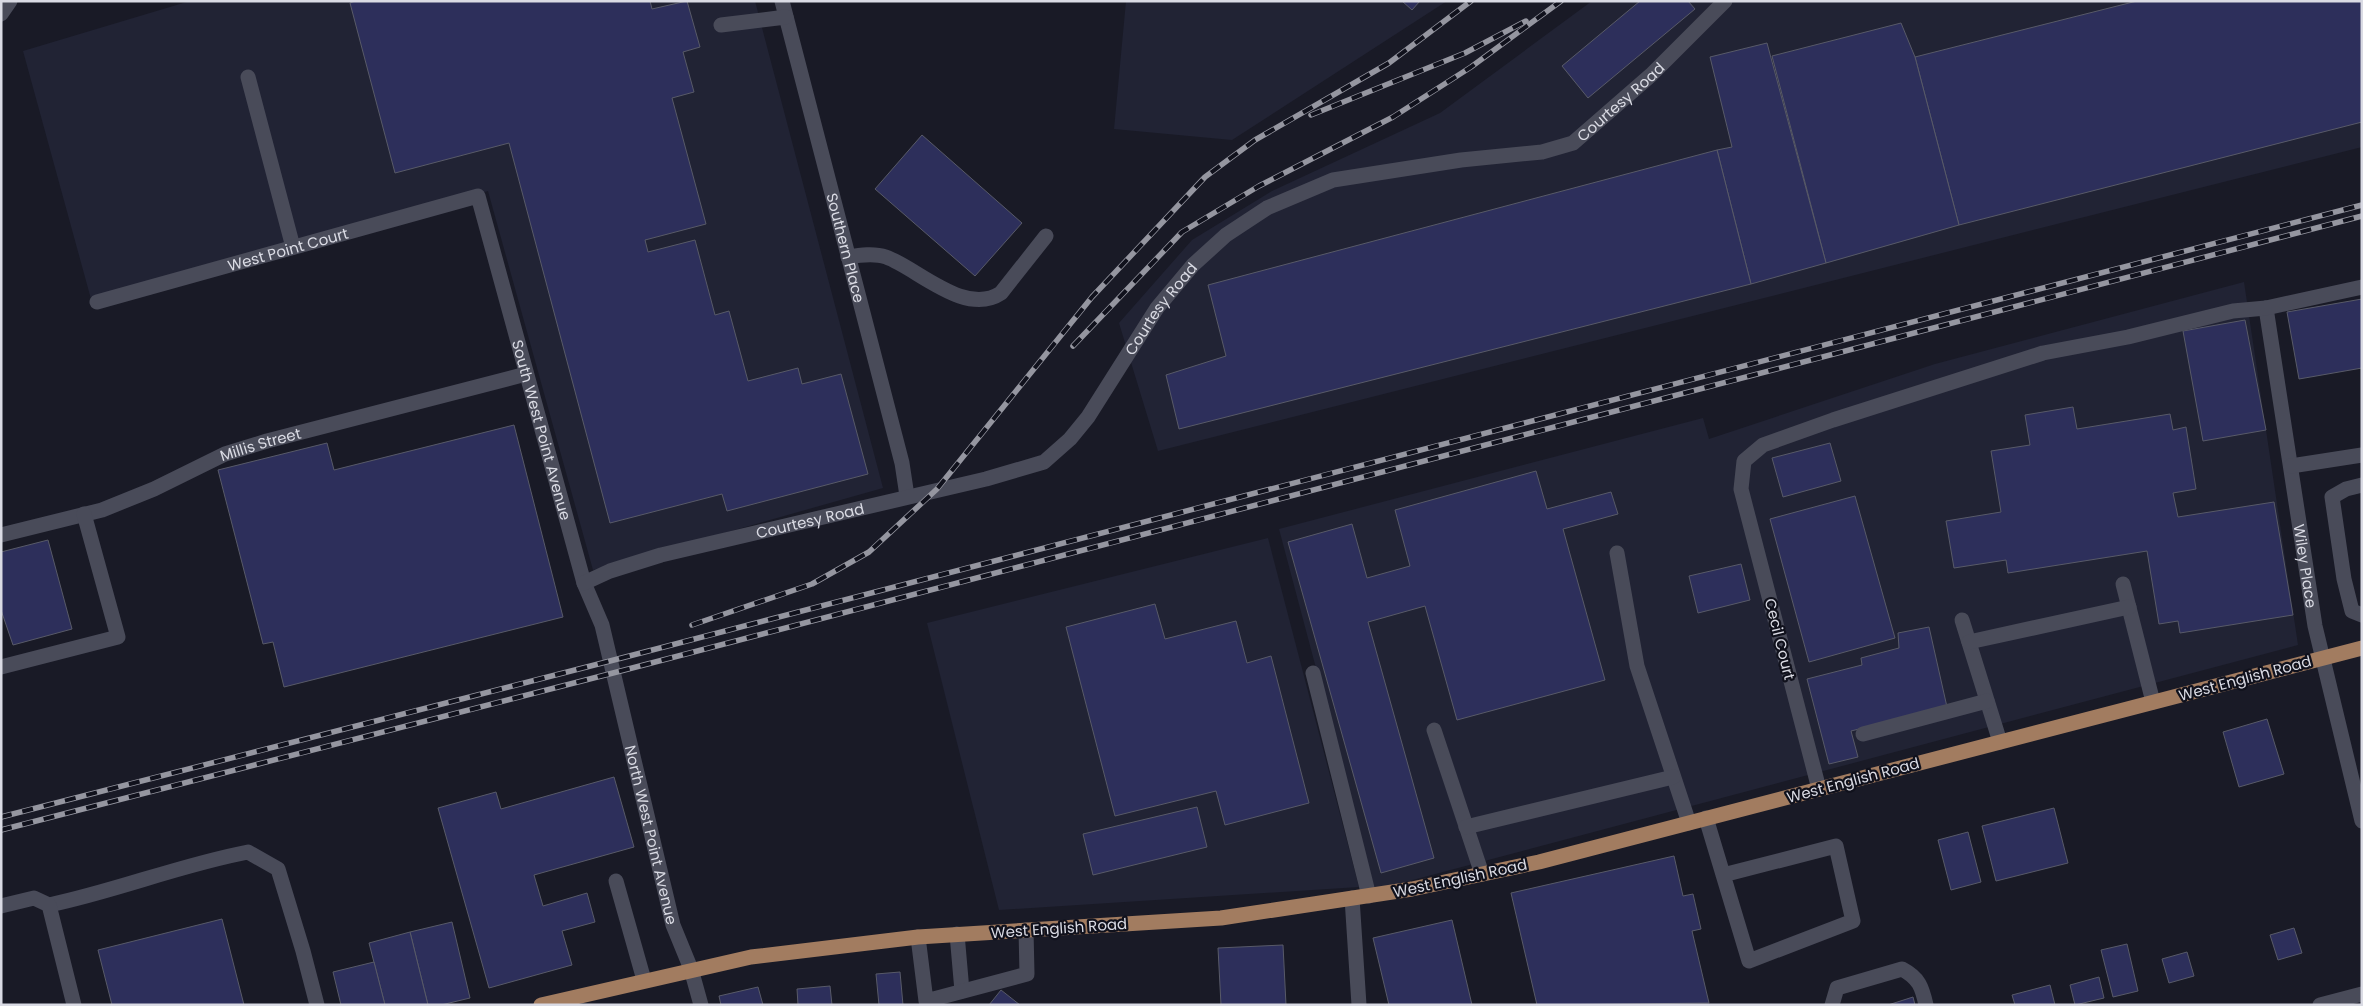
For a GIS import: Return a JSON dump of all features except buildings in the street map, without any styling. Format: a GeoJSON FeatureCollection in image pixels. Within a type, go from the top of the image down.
{"type":"FeatureCollection","features":[{"type":"Feature","properties":{"kind":"main road","name":"West English Road"},"geometry":{"type":"LineString","coordinates":[[541,1005],[558,1003],[644,980],[751,957],[918,937],[1221,918],[1412,889],[1482,874],[1689,823],[2362,648]]}},
{"type":"Feature","properties":{"kind":"street"},"geometry":{"type":"LineString","coordinates":[[1,14],[10,1]]}},
{"type":"Feature","properties":{"kind":"street","name":"Southern Place"},"geometry":{"type":"LineString","coordinates":[[782,1],[902,463],[907,496]]}},
{"type":"Feature","properties":{"kind":"street","name":"Courtesy Road"},"geometry":{"type":"LineString","coordinates":[[584,583],[610,571],[661,555],[986,479],[1044,462],[1070,439],[1088,416],[1157,308],[1193,265],[1226,235],[1268,208],[1333,180],[1461,160],[1542,152],[1572,143],[1651,75],[1725,1]]}},
{"type":"Feature","properties":{"kind":"street"},"geometry":{"type":"LineString","coordinates":[[721,25],[786,16]]}},
{"type":"Feature","properties":{"kind":"street"},"geometry":{"type":"LineString","coordinates":[[248,77],[293,247]]}},
{"type":"Feature","properties":{"kind":"street","name":"West Point Court"},"geometry":{"type":"LineString","coordinates":[[97,302],[478,196]]}},
{"type":"Feature","properties":{"kind":"street","name":"South West Point Avenue"},"geometry":{"type":"LineString","coordinates":[[478,196],[584,583],[602,625],[610,661]]}},
{"type":"Feature","properties":{"kind":"street"},"geometry":{"type":"LineString","coordinates":[[848,257],[866,254],[886,257],[937,288],[977,299],[991,298],[1002,293],[1046,236]]}},
{"type":"Feature","properties":{"kind":"street"},"geometry":{"type":"LineString","coordinates":[[2266,308],[2362,287]]}},
{"type":"Feature","properties":{"kind":"street","name":"Wiley Place"},"geometry":{"type":"LineString","coordinates":[[2266,308],[2315,626],[2358,792],[2362,821]]}},
{"type":"Feature","properties":{"kind":"street","name":"Cecil Court"},"geometry":{"type":"LineString","coordinates":[[1819,789],[1741,489],[1744,461],[1763,445],[1833,420],[2043,353],[2128,337],[2233,312],[2266,308]]}},
{"type":"Feature","properties":{"kind":"street","name":"Millis Street"},"geometry":{"type":"LineString","coordinates":[[1,535],[102,510],[154,489],[225,454],[267,441],[526,374]]}},
{"type":"Feature","properties":{"kind":"street"},"geometry":{"type":"LineString","coordinates":[[2290,466],[2362,455]]}},
{"type":"Feature","properties":{"kind":"street"},"geometry":{"type":"LineString","coordinates":[[2362,485],[2346,489],[2332,497],[2343,571],[2352,611],[2362,615]]}},
{"type":"Feature","properties":{"kind":"street"},"geometry":{"type":"LineString","coordinates":[[1,667],[118,637],[84,514]]}},
{"type":"Feature","properties":{"kind":"street"},"geometry":{"type":"LineString","coordinates":[[1617,553],[1637,666],[1689,823]]}},
{"type":"Feature","properties":{"kind":"street"},"geometry":{"type":"LineString","coordinates":[[2123,584],[2153,702]]}},
{"type":"Feature","properties":{"kind":"street"},"geometry":{"type":"LineString","coordinates":[[1969,642],[2129,608]]}},
{"type":"Feature","properties":{"kind":"street"},"geometry":{"type":"LineString","coordinates":[[1962,620],[2000,742]]}},
{"type":"Feature","properties":{"kind":"street","name":"North West Point Avenue"},"geometry":{"type":"LineString","coordinates":[[610,661],[673,925],[691,969],[701,1005]]}},
{"type":"Feature","properties":{"kind":"street"},"geometry":{"type":"LineString","coordinates":[[1313,673],[1369,896]]}},
{"type":"Feature","properties":{"kind":"street"},"geometry":{"type":"LineString","coordinates":[[1863,734],[1987,700]]}},
{"type":"Feature","properties":{"kind":"street"},"geometry":{"type":"LineString","coordinates":[[1434,730],[1482,874]]}},
{"type":"Feature","properties":{"kind":"street"},"geometry":{"type":"LineString","coordinates":[[1466,827],[1673,777]]}},
{"type":"Feature","properties":{"kind":"street"},"geometry":{"type":"LineString","coordinates":[[1706,818],[1723,875],[1749,961],[1853,921],[1836,846],[1723,875]]}},
{"type":"Feature","properties":{"kind":"street"},"geometry":{"type":"LineString","coordinates":[[1,906],[34,898],[49,905],[82,898],[207,859],[248,852],[278,869],[304,951],[317,1005]]}},
{"type":"Feature","properties":{"kind":"street"},"geometry":{"type":"LineString","coordinates":[[616,881],[644,980]]}},
{"type":"Feature","properties":{"kind":"street"},"geometry":{"type":"LineString","coordinates":[[1352,898],[1359,1005]]}},
{"type":"Feature","properties":{"kind":"street"},"geometry":{"type":"LineString","coordinates":[[49,905],[74,1005]]}},
{"type":"Feature","properties":{"kind":"street"},"geometry":{"type":"LineString","coordinates":[[918,937],[926,1001],[1027,974],[1026,930]]}},
{"type":"Feature","properties":{"kind":"street"},"geometry":{"type":"LineString","coordinates":[[957,934],[962,991]]}},
{"type":"Feature","properties":{"kind":"street"},"geometry":{"type":"LineString","coordinates":[[1832,1005],[1837,988],[1902,969],[1913,975],[1922,985],[1926,1005]]}},
{"type":"Feature","properties":{"kind":"street"},"geometry":{"type":"LineString","coordinates":[[2320,1005],[2362,994]]}},
{"type":"Feature","properties":{"kind":"shaded area"},"geometry":{"type":"Polygon","coordinates":[[[190,1],[755,1],[883,488],[593,570],[488,191],[91,299],[23,51],[190,1]]]}},
{"type":"Feature","properties":{"kind":"shaded area"},"geometry":{"type":"Polygon","coordinates":[[[1126,1],[1447,1],[1232,140],[1114,129],[1126,1]]]}},
{"type":"Feature","properties":{"kind":"shaded area"},"geometry":{"type":"Polygon","coordinates":[[[1592,1],[2362,1],[2362,147],[1158,451],[1119,323],[1192,240],[1272,191],[1440,113],[1592,1]]]}},
{"type":"Feature","properties":{"kind":"shaded area"},"geometry":{"type":"Polygon","coordinates":[[[2244,282],[2298,645],[1375,890],[1279,529],[1703,418],[1709,439],[1935,364],[2244,282]]]}},
{"type":"Feature","properties":{"kind":"shaded area"},"geometry":{"type":"Polygon","coordinates":[[[1268,538],[1359,887],[999,910],[927,623],[1268,538]]]}},
{"type":"Feature","properties":{"kind":"railway"},"geometry":{"type":"LineString","coordinates":[[692,625],[812,584],[869,552],[937,489],[1092,297],[1205,177],[1255,140],[1389,63],[1471,1]]}},
{"type":"Feature","properties":{"kind":"railway"},"geometry":{"type":"LineString","coordinates":[[1073,346],[1182,232],[1259,186],[1393,117],[1471,67],[1561,1]]}},
{"type":"Feature","properties":{"kind":"railway"},"geometry":{"type":"LineString","coordinates":[[1311,115],[1465,53],[1526,21]]}},
{"type":"Feature","properties":{"kind":"railway"},"geometry":{"type":"LineString","coordinates":[[1,817],[610,661],[2362,205]]}},
{"type":"Feature","properties":{"kind":"railway"},"geometry":{"type":"LineString","coordinates":[[1,830],[613,673],[2362,216]]}}]}
